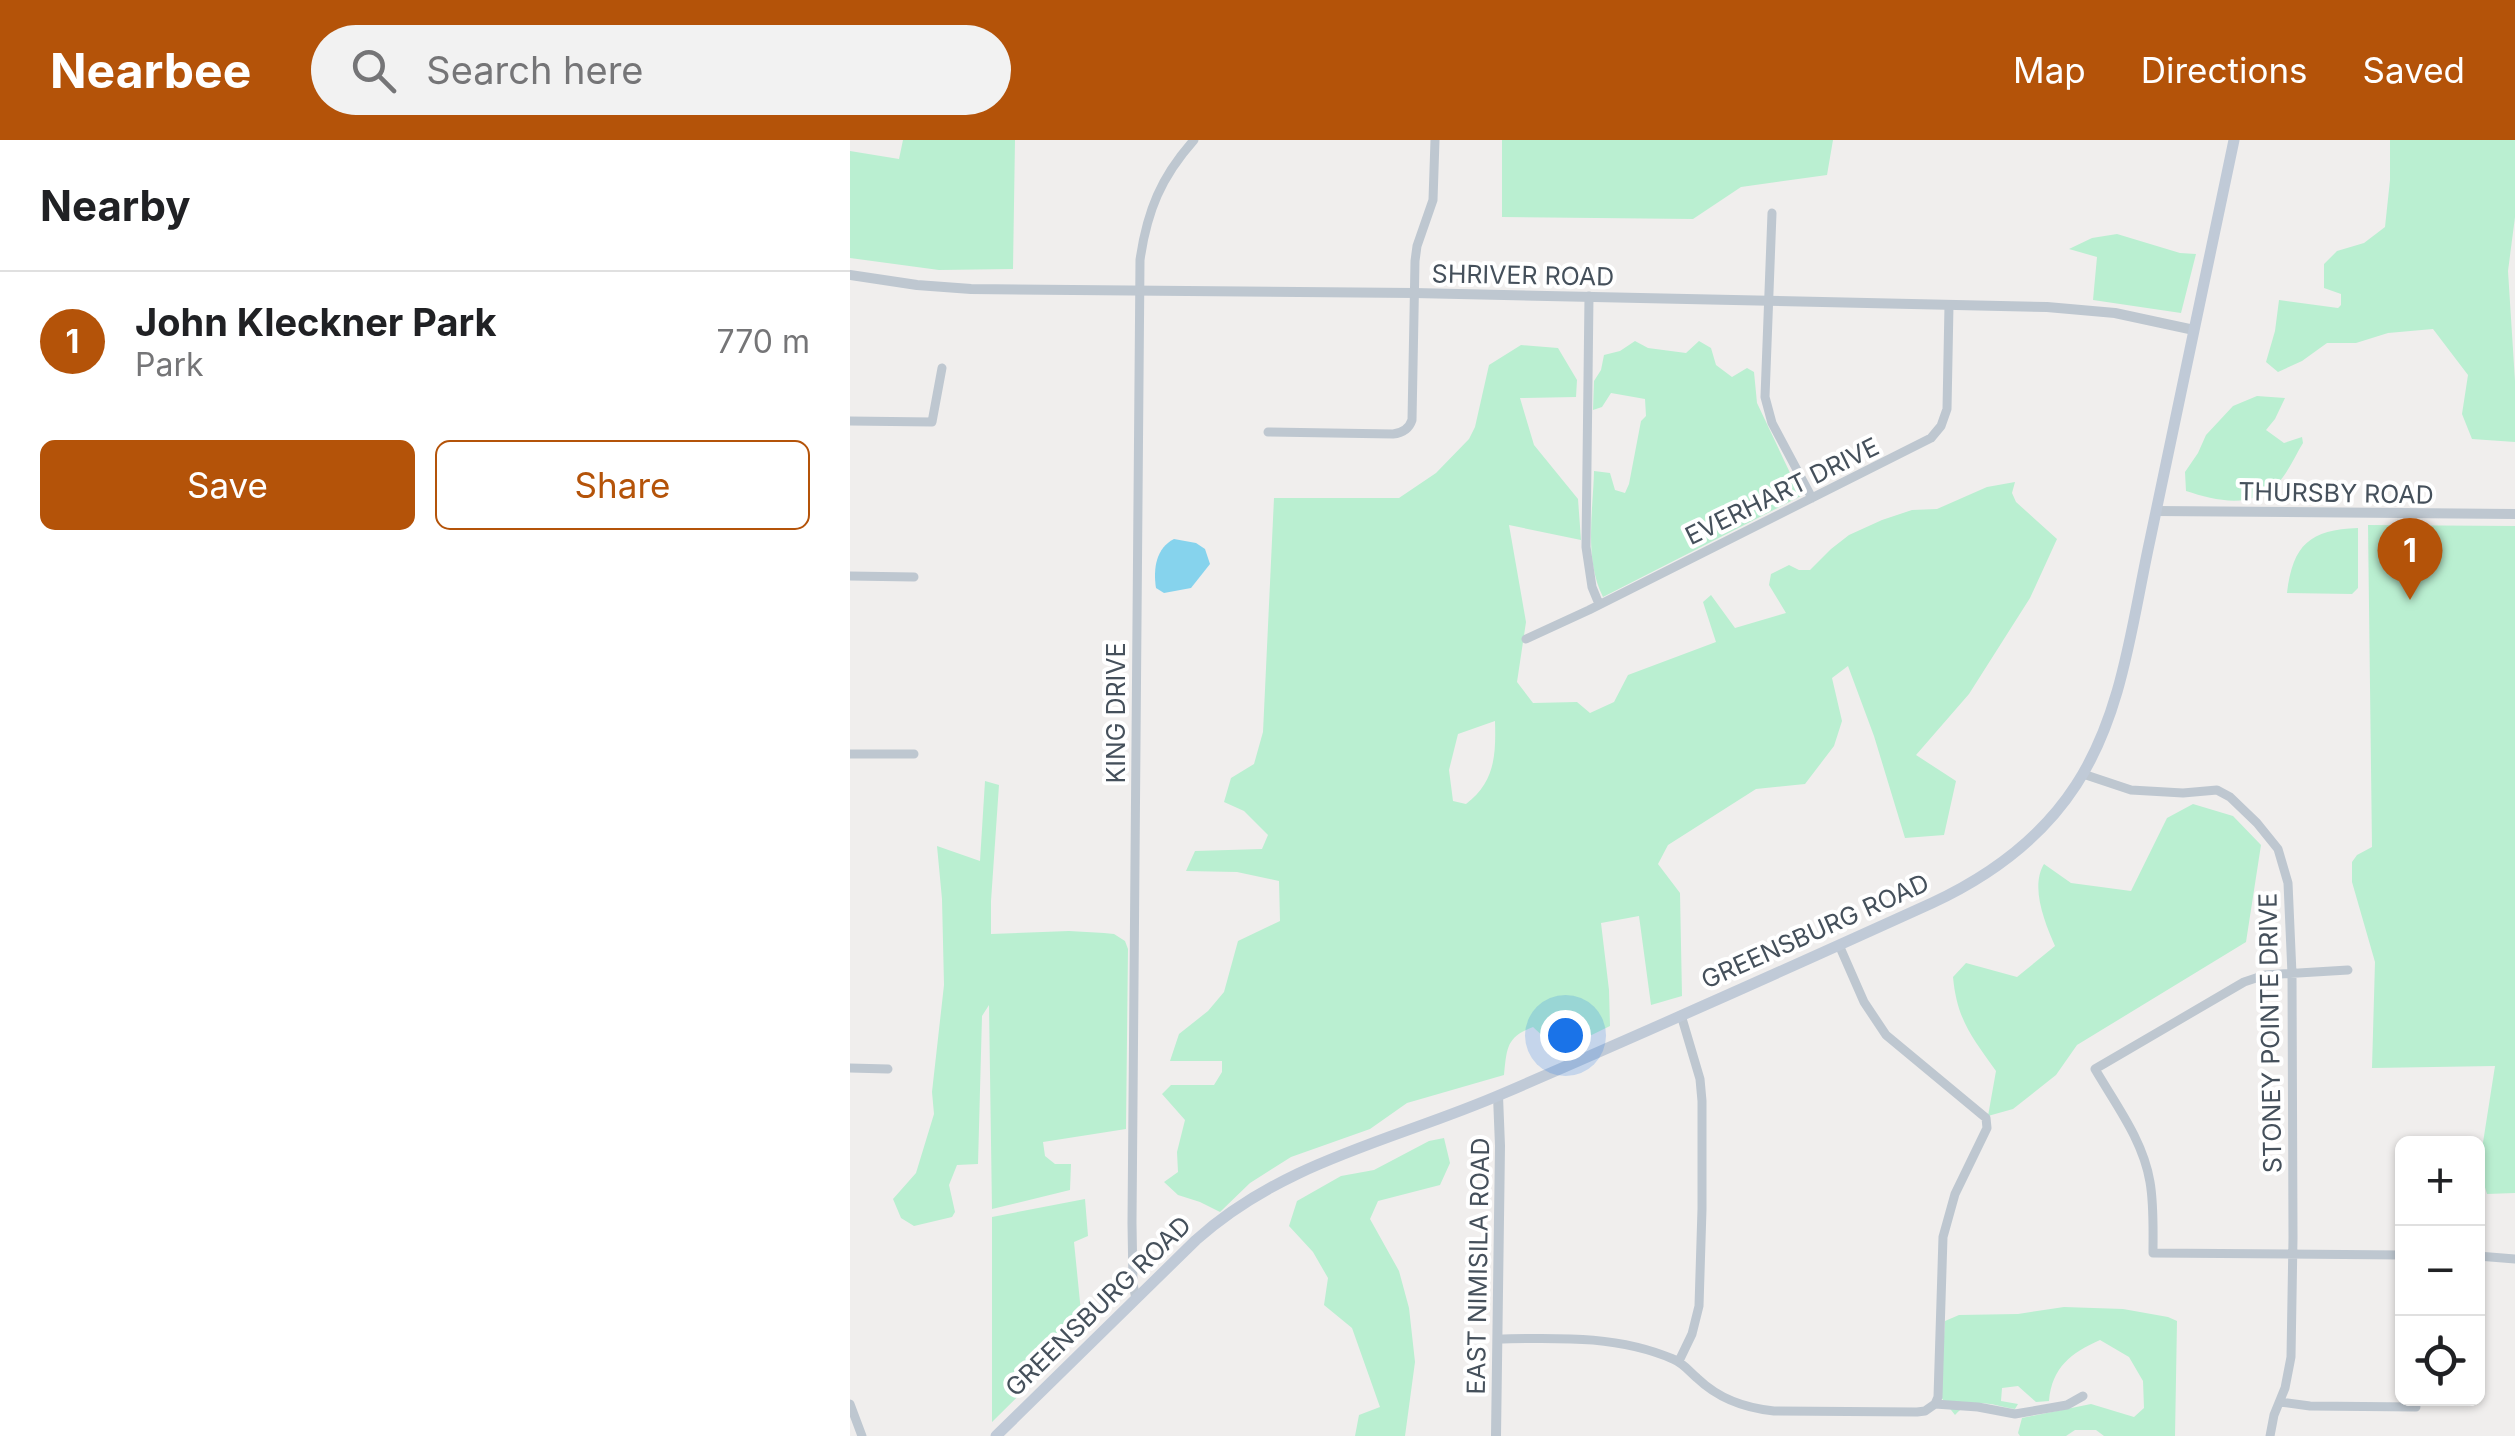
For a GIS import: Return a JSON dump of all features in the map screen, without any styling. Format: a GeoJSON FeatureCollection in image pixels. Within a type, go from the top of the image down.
{"type":"FeatureCollection","features":[{"type":"Feature","properties":{"kind":"main road","name":"GREENSBURG ROAD"},"geometry":{"type":"LineString","coordinates":[[996,1436],[1213,1225],[1269,1187],[1319,1163],[1498,1096],[1958,891],[1997,866],[2043,827],[2083,774],[2113,706],[2234,140]]}},
{"type":"Feature","properties":{"kind":"street","name":"KING DRIVE"},"geometry":{"type":"LineString","coordinates":[[1136,1300],[1132,1198],[1140,260],[1149,215],[1167,174],[1194,140]]}},
{"type":"Feature","properties":{"kind":"street"},"geometry":{"type":"LineString","coordinates":[[1268,432],[1394,434],[1405,431],[1412,420],[1417,246],[1433,200],[1434,140]]}},
{"type":"Feature","properties":{"kind":"street"},"geometry":{"type":"LineString","coordinates":[[1772,213],[1765,388],[1768,410],[1812,498]]}},
{"type":"Feature","properties":{"kind":"street","name":"SHRIVER ROAD"},"geometry":{"type":"LineString","coordinates":[[850,274],[955,288],[1414,292],[2047,307],[2098,311],[2194,330]]}},
{"type":"Feature","properties":{"kind":"street"},"geometry":{"type":"LineString","coordinates":[[1589,296],[1586,547],[1592,587],[1599,604]]}},
{"type":"Feature","properties":{"kind":"street","name":"EVERHART DRIVE"},"geometry":{"type":"LineString","coordinates":[[1526,639],[1925,441],[1941,426],[1947,409],[1948,306]]}},
{"type":"Feature","properties":{"kind":"street"},"geometry":{"type":"LineString","coordinates":[[850,421],[932,422],[942,368]]}},
{"type":"Feature","properties":{"kind":"street","name":"THURSBY ROAD"},"geometry":{"type":"LineString","coordinates":[[2156,511],[2515,514]]}},
{"type":"Feature","properties":{"kind":"street"},"geometry":{"type":"LineString","coordinates":[[850,576],[914,577]]}},
{"type":"Feature","properties":{"kind":"street"},"geometry":{"type":"LineString","coordinates":[[850,754],[914,754]]}},
{"type":"Feature","properties":{"kind":"street","name":"STONEY POINTE DRIVE"},"geometry":{"type":"LineString","coordinates":[[2083,774],[2131,790],[2218,790],[2257,823],[2278,849],[2288,883],[2292,974],[2291,1357],[2270,1436]]}},
{"type":"Feature","properties":{"kind":"street"},"geometry":{"type":"LineString","coordinates":[[1498,1339],[1613,1341],[1647,1349],[1679,1361],[1716,1393],[1756,1409],[1917,1412],[1935,1404],[1943,1238],[1954,1194],[1987,1128],[1986,1120],[1886,1035],[1864,1002],[1839,945]]}},
{"type":"Feature","properties":{"kind":"street"},"geometry":{"type":"LineString","coordinates":[[2348,970],[2266,975],[2244,982],[2095,1069],[2146,1161],[2154,1253],[2395,1255]]}},
{"type":"Feature","properties":{"kind":"street"},"geometry":{"type":"LineString","coordinates":[[1679,1361],[1692,1334],[1701,1294],[1702,1173],[1700,1079],[1681,1015]]}},
{"type":"Feature","properties":{"kind":"street"},"geometry":{"type":"LineString","coordinates":[[850,1068],[888,1068]]}},
{"type":"Feature","properties":{"kind":"street","name":"EAST NIMISILA ROAD"},"geometry":{"type":"LineString","coordinates":[[1496,1436],[1498,1096]]}},
{"type":"Feature","properties":{"kind":"street"},"geometry":{"type":"LineString","coordinates":[[2485,1257],[2515,1259]]}},
{"type":"Feature","properties":{"kind":"street"},"geometry":{"type":"LineString","coordinates":[[1935,1404],[2014,1414],[2067,1404],[2083,1396]]}},
{"type":"Feature","properties":{"kind":"street"},"geometry":{"type":"LineString","coordinates":[[2280,1402],[2416,1408]]}},
{"type":"Feature","properties":{"kind":"street"},"geometry":{"type":"LineString","coordinates":[[850,1404],[862,1436]]}},
{"type":"Feature","properties":{"kind":"green space"},"geometry":{"type":"Polygon","coordinates":[[[903,140],[1015,140],[1013,269],[939,270],[850,258],[850,151],[899,159],[903,140]]]}},
{"type":"Feature","properties":{"kind":"green space"},"geometry":{"type":"Polygon","coordinates":[[[1502,140],[1833,140],[1827,175],[1741,187],[1693,219],[1502,217],[1502,140]]]}},
{"type":"Feature","properties":{"kind":"green space"},"geometry":{"type":"Polygon","coordinates":[[[2390,140],[2515,140],[2515,217],[2508,271],[2515,442],[2472,439],[2462,414],[2468,375],[2433,329],[2388,333],[2356,343],[2327,343],[2278,372],[2266,362],[2279,300],[2338,308],[2341,294],[2324,288],[2324,264],[2337,251],[2364,243],[2385,227],[2390,140]]]}},
{"type":"Feature","properties":{"kind":"green space"},"geometry":{"type":"Polygon","coordinates":[[[2117,234],[2196,254],[2181,313],[2093,300],[2097,257],[2069,249],[2092,238],[2117,234]]]}},
{"type":"Feature","properties":{"kind":"green space"},"geometry":{"type":"Polygon","coordinates":[[[1635,341],[1648,348],[1686,353],[1699,341],[1711,348],[1716,365],[1732,377],[1747,368],[1754,372],[1757,403],[1801,496],[1603,597],[1593,567],[1594,471],[1610,473],[1615,490],[1625,493],[1641,421],[1646,416],[1645,399],[1611,393],[1602,407],[1593,410],[1594,381],[1604,355],[1635,341]]]}},
{"type":"Feature","properties":{"kind":"green space"},"geometry":{"type":"Polygon","coordinates":[[[1521,345],[1558,348],[1577,380],[1576,397],[1520,398],[1534,445],[1578,499],[1581,540],[1509,525],[1526,622],[1517,682],[1533,703],[1577,702],[1590,713],[1614,702],[1628,675],[1716,642],[1703,602],[1711,595],[1735,628],[1786,613],[1769,585],[1771,574],[1789,565],[1810,570],[1849,535],[1912,510],[1937,509],[1987,487],[2015,482],[2012,493],[2016,502],[2057,539],[2030,598],[1969,694],[1916,755],[1956,781],[1944,835],[1905,838],[1848,666],[1832,678],[1842,721],[1834,746],[1805,784],[1756,789],[1668,845],[1658,864],[1680,893],[1682,996],[1651,1005],[1639,916],[1601,923],[1610,1026],[1559,1051],[1533,1027],[1524,1031],[1510,1045],[1504,1075],[1407,1103],[1370,1129],[1291,1157],[1250,1183],[1220,1212],[1178,1195],[1164,1182],[1178,1172],[1177,1152],[1185,1120],[1162,1094],[1171,1085],[1214,1085],[1222,1072],[1222,1061],[1170,1061],[1179,1034],[1224,992],[1238,941],[1280,921],[1279,881],[1237,872],[1186,871],[1195,851],[1262,849],[1268,835],[1244,811],[1224,802],[1231,778],[1254,764],[1263,732],[1274,498],[1399,498],[1436,473],[1469,439],[1489,365],[1521,345]],[[1495,721],[1458,734],[1449,770],[1453,801],[1466,804],[1483,787],[1494,756],[1495,721]]]}},
{"type":"Feature","properties":{"kind":"green space"},"geometry":{"type":"Polygon","coordinates":[[[2257,396],[2285,398],[2266,430],[2284,443],[2302,437],[2303,443],[2285,475],[2267,492],[2245,500],[2222,500],[2186,491],[2185,472],[2206,435],[2233,406],[2257,396]]]}},
{"type":"Feature","properties":{"kind":"green space"},"geometry":{"type":"Polygon","coordinates":[[[2368,525],[2515,526],[2515,1193],[2487,1194],[2485,1188],[2484,1136],[2495,1066],[2372,1068],[2375,962],[2352,882],[2352,862],[2372,847],[2368,525]]]}},
{"type":"Feature","properties":{"kind":"green space"},"geometry":{"type":"Polygon","coordinates":[[[2358,528],[2358,588],[2352,594],[2287,593],[2294,562],[2307,543],[2328,532],[2358,528]]]}},
{"type":"Feature","properties":{"kind":"green space"},"geometry":{"type":"Polygon","coordinates":[[[985,781],[999,785],[991,934],[1069,931],[1114,934],[1125,941],[1126,1129],[1043,1142],[1045,1156],[1055,1164],[1071,1164],[1070,1190],[992,1209],[989,1005],[982,1016],[978,1164],[957,1165],[949,1185],[955,1212],[952,1217],[914,1226],[901,1218],[893,1199],[916,1173],[934,1114],[932,1092],[944,985],[937,846],[980,861],[985,781]]]}},
{"type":"Feature","properties":{"kind":"green space"},"geometry":{"type":"Polygon","coordinates":[[[2193,804],[2233,816],[2261,845],[2246,942],[2077,1045],[2056,1075],[2013,1109],[1988,1116],[1996,1071],[1962,1017],[1953,977],[1966,963],[2017,977],[2055,946],[2039,894],[2044,864],[2071,883],[2131,891],[2167,818],[2193,804]]]}},
{"type":"Feature","properties":{"kind":"green space"},"geometry":{"type":"Polygon","coordinates":[[[1444,1138],[1450,1163],[1440,1185],[1378,1201],[1370,1219],[1399,1271],[1409,1308],[1415,1362],[1405,1436],[1355,1436],[1359,1415],[1380,1407],[1352,1328],[1324,1305],[1328,1278],[1313,1252],[1289,1226],[1297,1201],[1341,1176],[1374,1170],[1429,1141],[1444,1138]]]}},
{"type":"Feature","properties":{"kind":"green space"},"geometry":{"type":"Polygon","coordinates":[[[1085,1199],[1088,1236],[1074,1242],[1083,1332],[992,1422],[992,1217],[1085,1199]]]}},
{"type":"Feature","properties":{"kind":"green space"},"geometry":{"type":"Polygon","coordinates":[[[2064,1307],[2123,1309],[2177,1321],[2175,1436],[2104,1436],[2096,1430],[2075,1430],[2066,1436],[2020,1436],[2022,1418],[2091,1404],[2134,1417],[2144,1408],[2143,1381],[2129,1357],[2100,1340],[2080,1350],[2059,1370],[2049,1401],[2036,1402],[2018,1386],[2002,1388],[2001,1401],[2018,1404],[2015,1409],[1975,1403],[1955,1415],[1940,1396],[1945,1321],[1959,1315],[2018,1314],[2064,1307]]]}},
{"type":"Feature","properties":{"kind":"water"},"geometry":{"type":"Polygon","coordinates":[[[1174,539],[1205,549],[1210,564],[1191,588],[1164,593],[1156,588],[1156,567],[1163,548],[1174,539]]]}},
{"type":"Feature","properties":{"kind":"place","name":"John Kleckner Park"},"geometry":{"type":"Point","coordinates":[2410,600]}}]}
